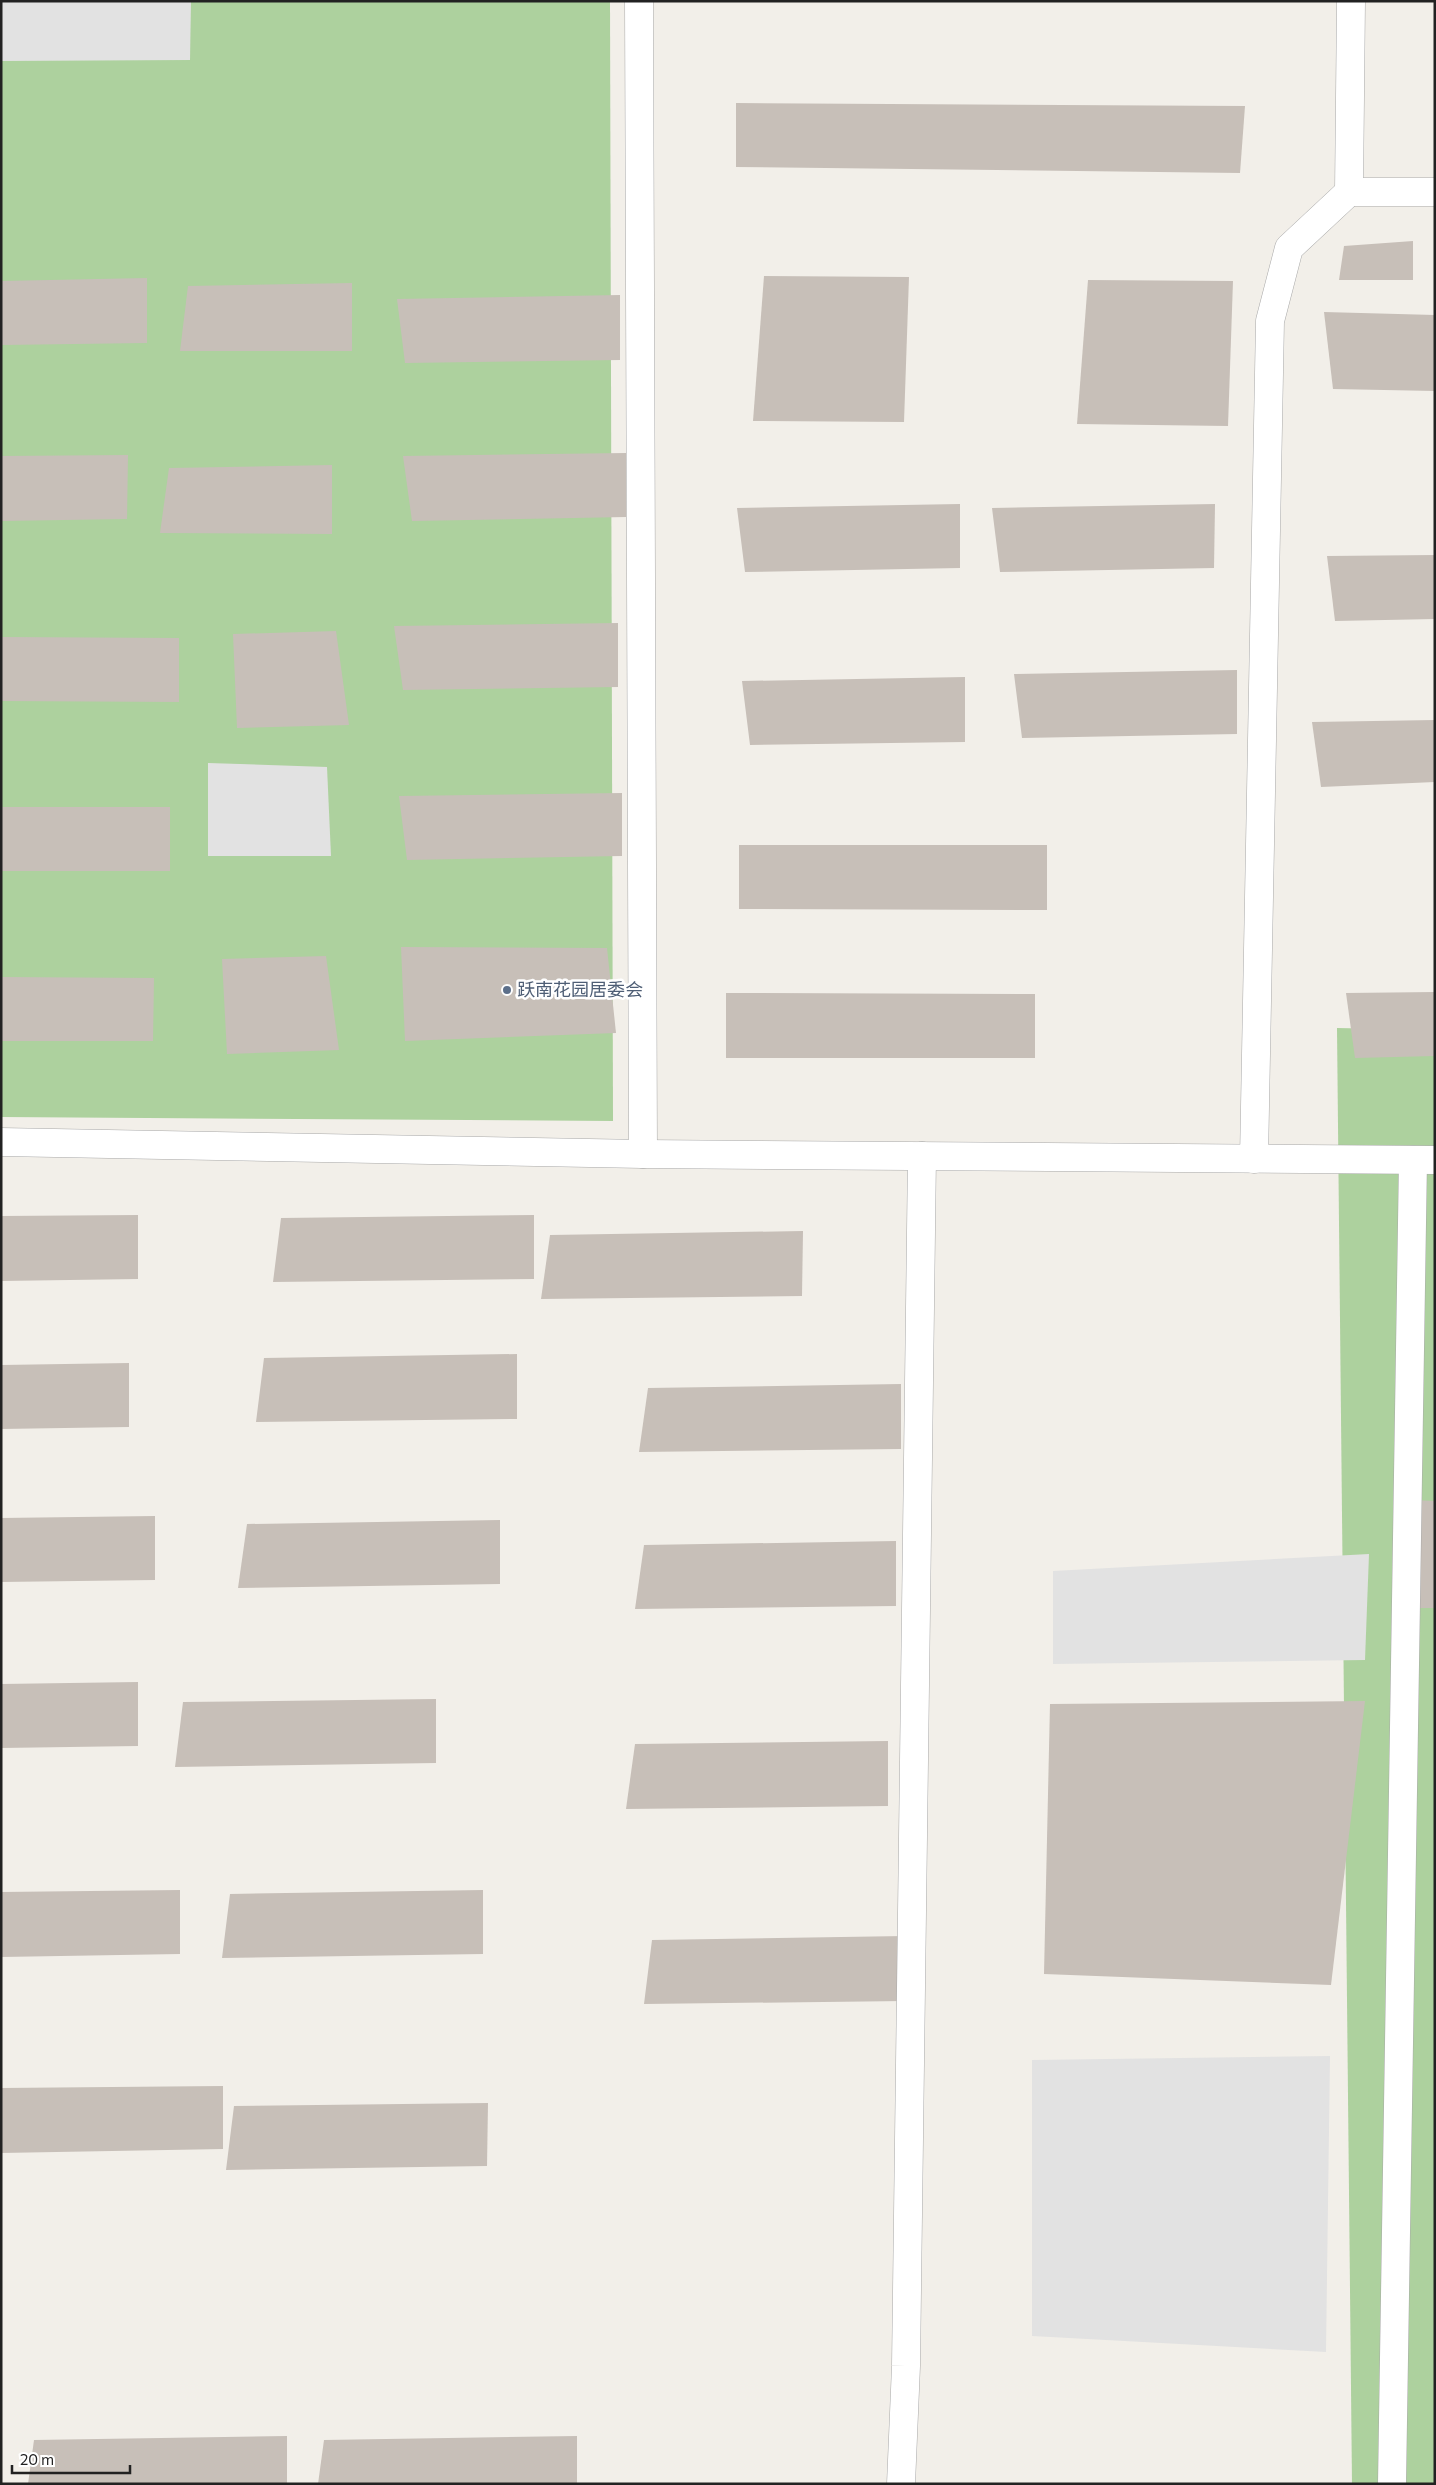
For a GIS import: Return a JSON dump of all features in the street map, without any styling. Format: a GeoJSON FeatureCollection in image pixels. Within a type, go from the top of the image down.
{"type":"FeatureCollection","features":[{"type":"Feature","properties":{"kind":"street"},"geometry":{"type":"LineString","coordinates":[[639,1],[643,1154]]}},
{"type":"Feature","properties":{"kind":"street"},"geometry":{"type":"LineString","coordinates":[[1349,192],[1351,1]]}},
{"type":"Feature","properties":{"kind":"street"},"geometry":{"type":"LineString","coordinates":[[1254,1158],[1270,321],[1289,248],[1349,192],[1435,192]]}},
{"type":"Feature","properties":{"kind":"street"},"geometry":{"type":"LineString","coordinates":[[1,1142],[643,1154],[1424,1160],[1392,2484]]}},
{"type":"Feature","properties":{"kind":"street"},"geometry":{"type":"LineString","coordinates":[[901,2484],[906,2366],[922,1156]]}},
{"type":"Feature","properties":{"kind":"green space"},"geometry":{"type":"Polygon","coordinates":[[[1,1],[610,1],[613,1121],[1,1117],[1,1]]]}},
{"type":"Feature","properties":{"kind":"green space"},"geometry":{"type":"Polygon","coordinates":[[[1337,1028],[1435,1030],[1435,2484],[1352,2484],[1337,1028]]]}},
{"type":"Feature","properties":{"kind":"shaded area"},"geometry":{"type":"Polygon","coordinates":[[[1,1],[191,1],[190,60],[1,61],[1,1]]]}},
{"type":"Feature","properties":{"kind":"shaded area"},"geometry":{"type":"Polygon","coordinates":[[[208,763],[327,767],[331,856],[208,856],[208,763]]]}},
{"type":"Feature","properties":{"kind":"shaded area"},"geometry":{"type":"Polygon","coordinates":[[[1369,1554],[1365,1660],[1053,1664],[1053,1571],[1369,1554]]]}},
{"type":"Feature","properties":{"kind":"shaded area"},"geometry":{"type":"Polygon","coordinates":[[[1330,2056],[1326,2352],[1032,2336],[1032,2060],[1330,2056]]]}},
{"type":"Feature","properties":{"kind":"building"},"geometry":{"type":"Polygon","coordinates":[[[736,103],[1245,106],[1240,173],[736,167],[736,103]]]}},
{"type":"Feature","properties":{"kind":"building"},"geometry":{"type":"Polygon","coordinates":[[[1413,241],[1413,280],[1339,280],[1344,246],[1413,241]]]}},
{"type":"Feature","properties":{"kind":"building"},"geometry":{"type":"Polygon","coordinates":[[[764,276],[909,277],[904,422],[753,421],[764,276]]]}},
{"type":"Feature","properties":{"kind":"building"},"geometry":{"type":"Polygon","coordinates":[[[147,278],[147,343],[1,345],[1,281],[147,278]]]}},
{"type":"Feature","properties":{"kind":"building"},"geometry":{"type":"Polygon","coordinates":[[[1088,280],[1233,281],[1228,426],[1077,424],[1088,280]]]}},
{"type":"Feature","properties":{"kind":"building"},"geometry":{"type":"Polygon","coordinates":[[[352,283],[352,351],[180,351],[188,286],[352,283]]]}},
{"type":"Feature","properties":{"kind":"building"},"geometry":{"type":"Polygon","coordinates":[[[620,295],[620,360],[405,363],[397,299],[620,295]]]}},
{"type":"Feature","properties":{"kind":"building"},"geometry":{"type":"Polygon","coordinates":[[[1324,312],[1435,315],[1435,391],[1333,389],[1324,312]]]}},
{"type":"Feature","properties":{"kind":"building"},"geometry":{"type":"Polygon","coordinates":[[[626,453],[626,517],[412,521],[403,456],[626,453]]]}},
{"type":"Feature","properties":{"kind":"building"},"geometry":{"type":"Polygon","coordinates":[[[128,455],[127,519],[1,521],[1,456],[128,455]]]}},
{"type":"Feature","properties":{"kind":"building"},"geometry":{"type":"Polygon","coordinates":[[[332,465],[332,534],[160,533],[169,468],[332,465]]]}},
{"type":"Feature","properties":{"kind":"building"},"geometry":{"type":"Polygon","coordinates":[[[960,504],[960,568],[745,572],[737,508],[960,504]]]}},
{"type":"Feature","properties":{"kind":"building"},"geometry":{"type":"Polygon","coordinates":[[[1215,504],[1214,568],[1000,572],[992,508],[1215,504]]]}},
{"type":"Feature","properties":{"kind":"building"},"geometry":{"type":"Polygon","coordinates":[[[1435,555],[1435,619],[1335,621],[1327,556],[1435,555]]]}},
{"type":"Feature","properties":{"kind":"building"},"geometry":{"type":"Polygon","coordinates":[[[618,623],[618,687],[403,690],[394,626],[618,623]]]}},
{"type":"Feature","properties":{"kind":"building"},"geometry":{"type":"Polygon","coordinates":[[[336,631],[349,725],[237,728],[233,634],[336,631]]]}},
{"type":"Feature","properties":{"kind":"building"},"geometry":{"type":"Polygon","coordinates":[[[1,637],[179,638],[179,702],[1,701],[1,637]]]}},
{"type":"Feature","properties":{"kind":"building"},"geometry":{"type":"Polygon","coordinates":[[[1237,670],[1237,734],[1022,738],[1014,674],[1237,670]]]}},
{"type":"Feature","properties":{"kind":"building"},"geometry":{"type":"Polygon","coordinates":[[[965,677],[965,742],[750,745],[742,681],[965,677]]]}},
{"type":"Feature","properties":{"kind":"building"},"geometry":{"type":"Polygon","coordinates":[[[1435,720],[1435,782],[1321,787],[1312,722],[1435,720]]]}},
{"type":"Feature","properties":{"kind":"building"},"geometry":{"type":"Polygon","coordinates":[[[622,793],[622,856],[407,860],[399,796],[622,793]]]}},
{"type":"Feature","properties":{"kind":"building"},"geometry":{"type":"Polygon","coordinates":[[[1,807],[170,807],[170,871],[1,871],[1,807]]]}},
{"type":"Feature","properties":{"kind":"building"},"geometry":{"type":"Polygon","coordinates":[[[739,845],[1047,845],[1047,910],[739,909],[739,845]]]}},
{"type":"Feature","properties":{"kind":"building","name":"跃南花园居委会"},"geometry":{"type":"Polygon","coordinates":[[[401,947],[607,948],[616,1033],[405,1041],[401,947]]]}},
{"type":"Feature","properties":{"kind":"building"},"geometry":{"type":"Polygon","coordinates":[[[326,956],[339,1050],[227,1054],[222,959],[326,956]]]}},
{"type":"Feature","properties":{"kind":"building"},"geometry":{"type":"Polygon","coordinates":[[[1,977],[154,978],[153,1041],[1,1041],[1,977]]]}},
{"type":"Feature","properties":{"kind":"building"},"geometry":{"type":"Polygon","coordinates":[[[1435,992],[1435,1056],[1355,1058],[1346,993],[1435,992]]]}},
{"type":"Feature","properties":{"kind":"building"},"geometry":{"type":"Polygon","coordinates":[[[726,993],[1035,994],[1035,1058],[726,1058],[726,993]]]}},
{"type":"Feature","properties":{"kind":"building"},"geometry":{"type":"Polygon","coordinates":[[[138,1215],[138,1279],[1,1281],[1,1216],[138,1215]]]}},
{"type":"Feature","properties":{"kind":"building"},"geometry":{"type":"Polygon","coordinates":[[[534,1215],[534,1279],[273,1282],[281,1218],[534,1215]]]}},
{"type":"Feature","properties":{"kind":"building"},"geometry":{"type":"Polygon","coordinates":[[[803,1231],[802,1296],[541,1299],[550,1235],[803,1231]]]}},
{"type":"Feature","properties":{"kind":"building"},"geometry":{"type":"Polygon","coordinates":[[[517,1354],[517,1419],[256,1422],[264,1358],[517,1354]]]}},
{"type":"Feature","properties":{"kind":"building"},"geometry":{"type":"Polygon","coordinates":[[[129,1363],[129,1427],[1,1429],[1,1365],[129,1363]]]}},
{"type":"Feature","properties":{"kind":"building"},"geometry":{"type":"Polygon","coordinates":[[[901,1384],[901,1449],[639,1452],[648,1388],[901,1384]]]}},
{"type":"Feature","properties":{"kind":"building"},"geometry":{"type":"Polygon","coordinates":[[[1412,1500],[1435,1501],[1435,1608],[1411,1608],[1412,1500]]]}},
{"type":"Feature","properties":{"kind":"building"},"geometry":{"type":"Polygon","coordinates":[[[155,1516],[155,1580],[1,1582],[1,1518],[155,1516]]]}},
{"type":"Feature","properties":{"kind":"building"},"geometry":{"type":"Polygon","coordinates":[[[500,1520],[500,1584],[238,1588],[247,1524],[500,1520]]]}},
{"type":"Feature","properties":{"kind":"building"},"geometry":{"type":"Polygon","coordinates":[[[896,1541],[896,1606],[635,1609],[644,1545],[896,1541]]]}},
{"type":"Feature","properties":{"kind":"building"},"geometry":{"type":"Polygon","coordinates":[[[138,1682],[138,1746],[1,1748],[1,1684],[138,1682]]]}},
{"type":"Feature","properties":{"kind":"building"},"geometry":{"type":"Polygon","coordinates":[[[436,1699],[436,1763],[175,1767],[183,1702],[436,1699]]]}},
{"type":"Feature","properties":{"kind":"building"},"geometry":{"type":"Polygon","coordinates":[[[1365,1701],[1331,1985],[1044,1974],[1050,1704],[1365,1701]]]}},
{"type":"Feature","properties":{"kind":"building"},"geometry":{"type":"Polygon","coordinates":[[[888,1741],[888,1806],[626,1809],[635,1744],[888,1741]]]}},
{"type":"Feature","properties":{"kind":"building"},"geometry":{"type":"Polygon","coordinates":[[[180,1890],[180,1954],[1,1957],[1,1892],[180,1890]]]}},
{"type":"Feature","properties":{"kind":"building"},"geometry":{"type":"Polygon","coordinates":[[[483,1890],[483,1954],[222,1958],[230,1894],[483,1890]]]}},
{"type":"Feature","properties":{"kind":"building"},"geometry":{"type":"Polygon","coordinates":[[[905,1936],[905,2001],[644,2004],[652,1940],[905,1936]]]}},
{"type":"Feature","properties":{"kind":"building"},"geometry":{"type":"Polygon","coordinates":[[[223,2086],[223,2149],[1,2153],[1,2088],[223,2086]]]}},
{"type":"Feature","properties":{"kind":"building"},"geometry":{"type":"Polygon","coordinates":[[[488,2103],[487,2166],[226,2170],[234,2106],[488,2103]]]}},
{"type":"Feature","properties":{"kind":"building"},"geometry":{"type":"Polygon","coordinates":[[[287,2436],[287,2484],[28,2484],[34,2440],[287,2436]]]}},
{"type":"Feature","properties":{"kind":"building"},"geometry":{"type":"Polygon","coordinates":[[[577,2436],[577,2484],[318,2484],[324,2440],[577,2436]]]}},
{"type":"Feature","properties":{"kind":"place","name":"跃南花园居委会"},"geometry":{"type":"Point","coordinates":[507,990]}}]}
